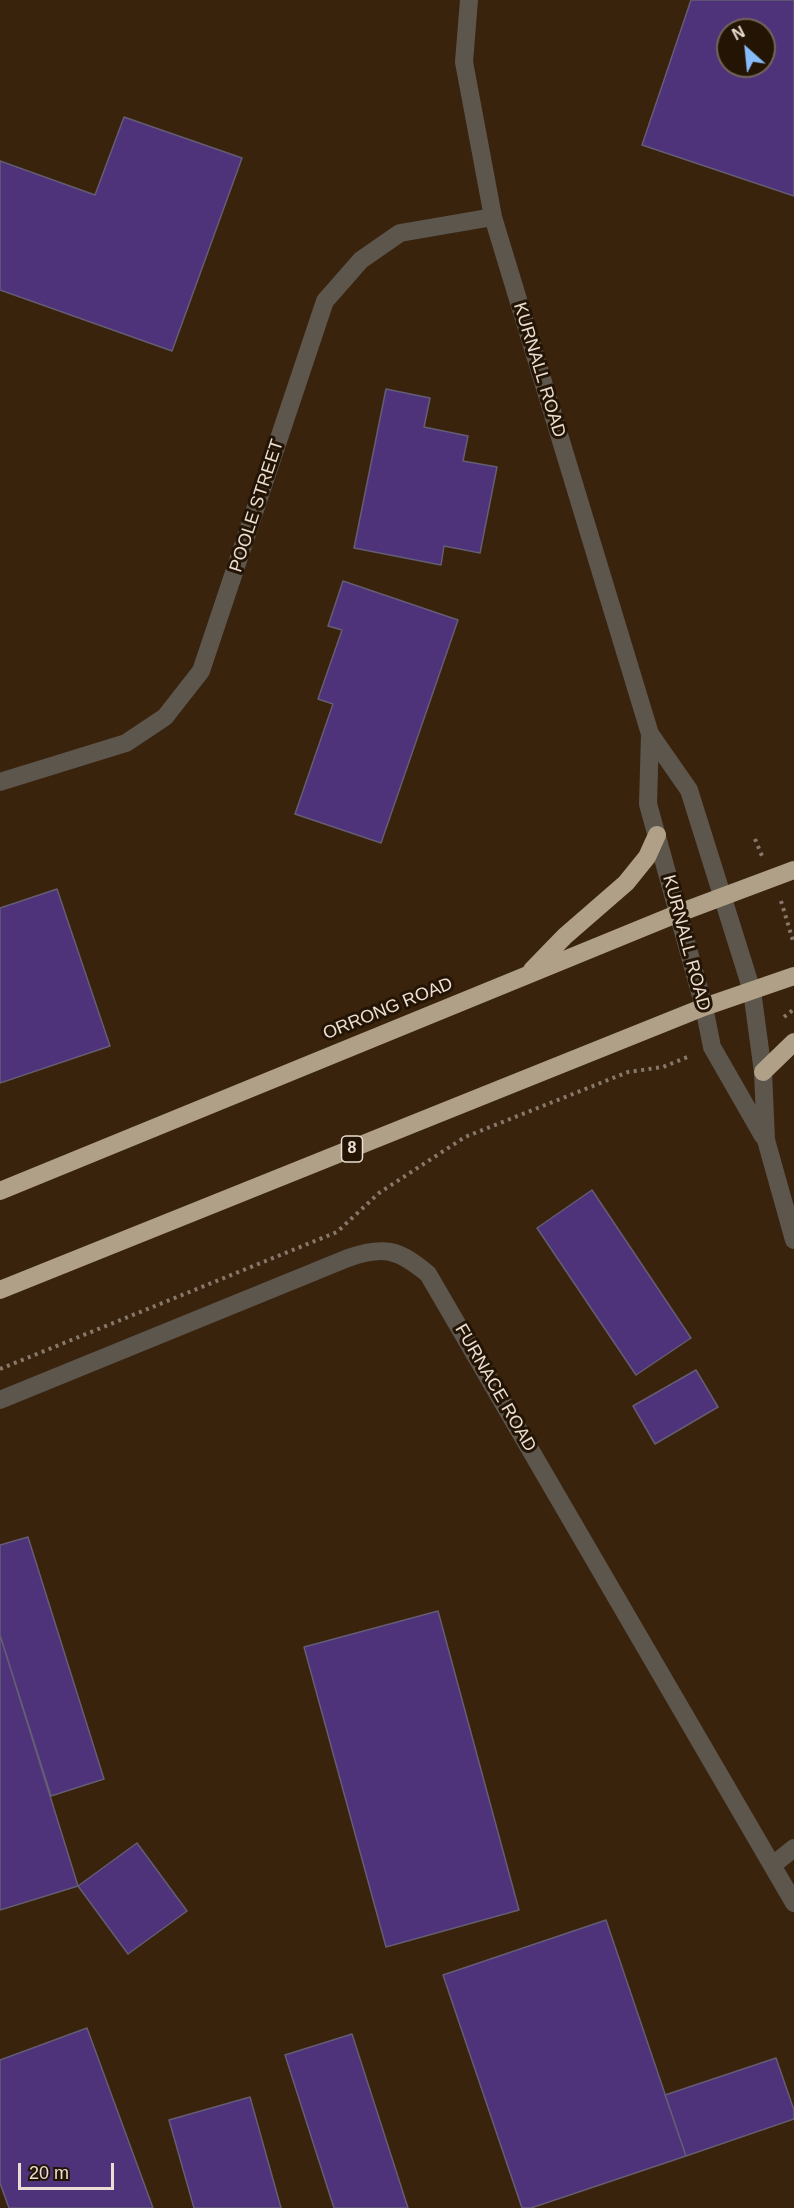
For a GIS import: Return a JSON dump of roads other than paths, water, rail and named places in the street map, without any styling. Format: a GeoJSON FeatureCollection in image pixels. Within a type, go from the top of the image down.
{"type":"FeatureCollection","features":[{"type":"Feature","properties":{"kind":"highway"},"geometry":{"type":"LineString","coordinates":[[526,975],[565,936],[626,883],[647,856],[657,835]]}},
{"type":"Feature","properties":{"kind":"highway","name":"ORRONG ROAD"},"geometry":{"type":"LineString","coordinates":[[0,1191],[723,895],[794,870]]}},
{"type":"Feature","properties":{"kind":"highway","name":"8"},"geometry":{"type":"LineString","coordinates":[[0,1290],[704,1007],[794,976]]}},
{"type":"Feature","properties":{"kind":"highway"},"geometry":{"type":"LineString","coordinates":[[763,1072],[794,1042]]}},
{"type":"Feature","properties":{"kind":"street","name":"KURNALL ROAD"},"geometry":{"type":"LineString","coordinates":[[469,0],[464,62],[493,217],[650,734],[689,790],[752,992],[763,1072],[766,1140],[794,1240]]}},
{"type":"Feature","properties":{"kind":"street","name":"POOLE STREET"},"geometry":{"type":"LineString","coordinates":[[0,782],[126,743],[165,717],[201,671],[325,301],[361,260],[400,233],[493,217]]}},
{"type":"Feature","properties":{"kind":"street","name":"KURNALL ROAD"},"geometry":{"type":"LineString","coordinates":[[650,734],[648,804],[704,1007],[712,1047],[766,1140]]}},
{"type":"Feature","properties":{"kind":"street","name":"FURNACE ROAD"},"geometry":{"type":"LineString","coordinates":[[0,1400],[365,1252],[390,1251],[412,1260],[428,1274],[794,1903]]}},
{"type":"Feature","properties":{"kind":"street"},"geometry":{"type":"LineString","coordinates":[[773,1865],[794,1848]]}}]}
